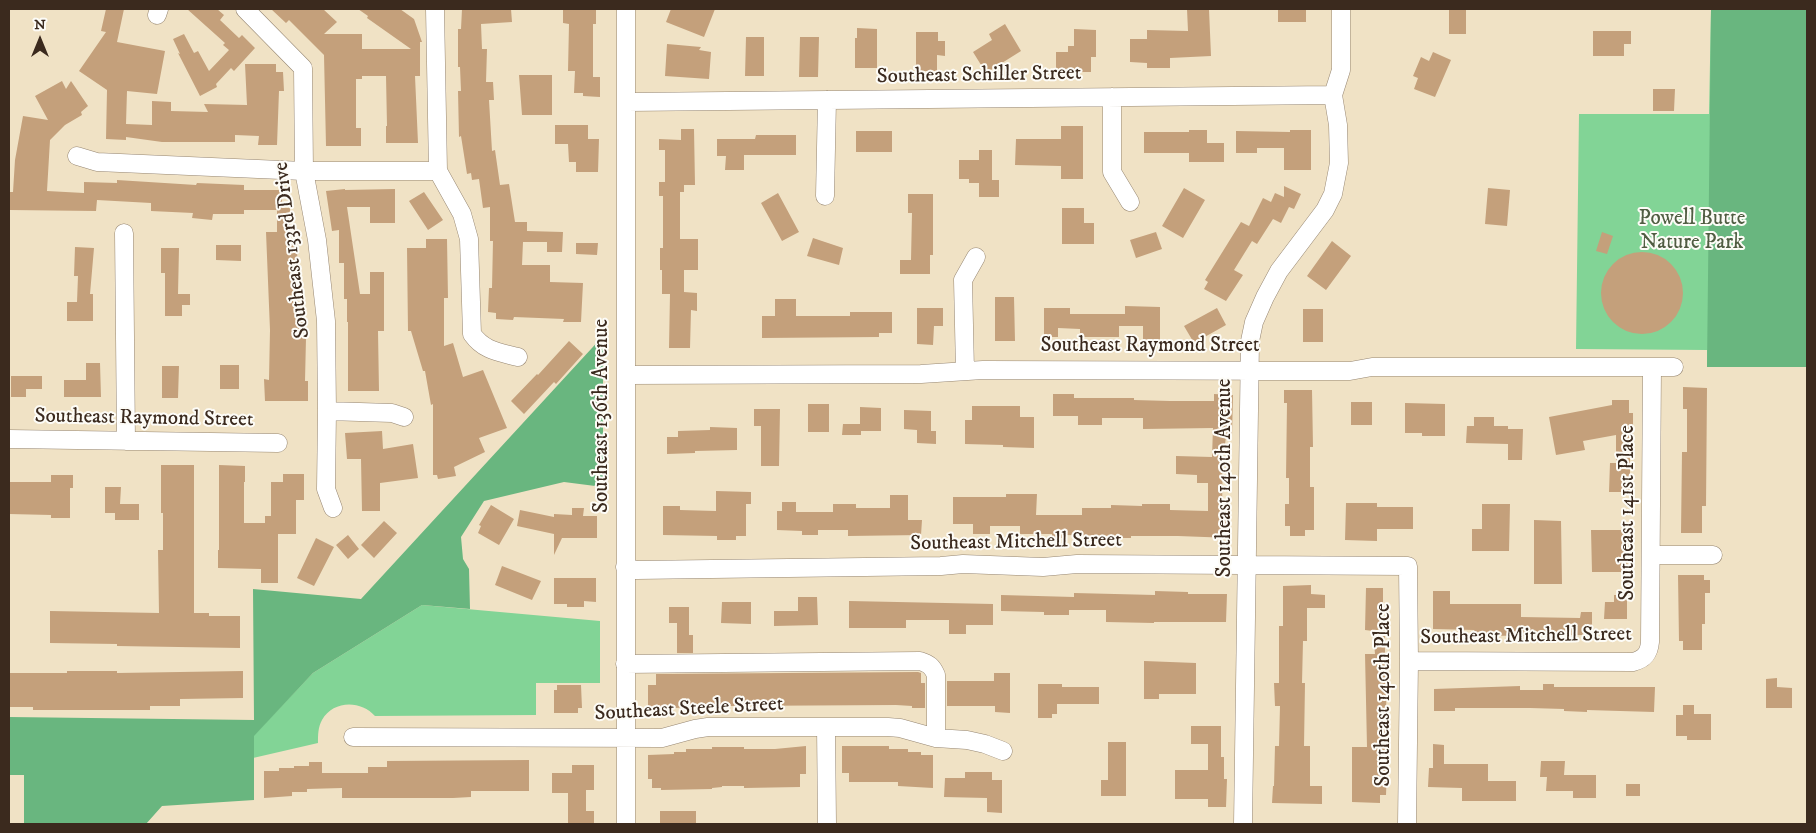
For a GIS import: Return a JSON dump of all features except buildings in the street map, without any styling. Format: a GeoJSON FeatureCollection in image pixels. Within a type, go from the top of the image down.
{"type":"FeatureCollection","features":[{"type":"Feature","properties":{"kind":"street","name":"Southeast 133rd Drive"},"geometry":{"type":"LineString","coordinates":[[245,9],[303,68],[304,171],[316,240],[326,321],[326,489],[333,508]]}},
{"type":"Feature","properties":{"kind":"street"},"geometry":{"type":"LineString","coordinates":[[436,9],[438,171],[462,214],[469,239],[472,334],[479,343],[488,348],[518,357]]}},
{"type":"Feature","properties":{"kind":"street","name":"Southeast 136th Avenue"},"geometry":{"type":"LineString","coordinates":[[626,9],[626,824]]}},
{"type":"Feature","properties":{"kind":"street","name":"Southeast 140th Avenue"},"geometry":{"type":"LineString","coordinates":[[1243,824],[1250,342],[1254,322],[1265,296],[1279,272],[1325,210],[1333,194],[1339,163],[1338,125],[1333,95],[1341,70],[1341,9]]}},
{"type":"Feature","properties":{"kind":"street","name":"Southeast Schiller Street"},"geometry":{"type":"LineString","coordinates":[[626,102],[1333,95]]}},
{"type":"Feature","properties":{"kind":"street"},"geometry":{"type":"LineString","coordinates":[[1112,97],[1112,172],[1130,202]]}},
{"type":"Feature","properties":{"kind":"street"},"geometry":{"type":"LineString","coordinates":[[825,196],[826,100]]}},
{"type":"Feature","properties":{"kind":"street"},"geometry":{"type":"LineString","coordinates":[[76,156],[97,162],[304,171],[438,171]]}},
{"type":"Feature","properties":{"kind":"street"},"geometry":{"type":"LineString","coordinates":[[124,233],[126,441]]}},
{"type":"Feature","properties":{"kind":"street"},"geometry":{"type":"LineString","coordinates":[[965,371],[963,280],[976,257]]}},
{"type":"Feature","properties":{"kind":"street","name":"Southeast Raymond Street"},"geometry":{"type":"LineString","coordinates":[[626,375],[921,374],[965,371],[1249,369],[1350,370],[1372,367],[1674,367]]}},
{"type":"Feature","properties":{"kind":"street","name":"Southeast 141st Place"},"geometry":{"type":"LineString","coordinates":[[1644,657],[1650,642],[1652,368]]}},
{"type":"Feature","properties":{"kind":"street"},"geometry":{"type":"LineString","coordinates":[[327,411],[392,413],[404,417]]}},
{"type":"Feature","properties":{"kind":"street","name":"Southeast Raymond Street"},"geometry":{"type":"LineString","coordinates":[[9,440],[278,443]]}},
{"type":"Feature","properties":{"kind":"street"},"geometry":{"type":"LineString","coordinates":[[1652,555],[1713,555]]}},
{"type":"Feature","properties":{"kind":"street","name":"Southeast Mitchell Street"},"geometry":{"type":"LineString","coordinates":[[625,568],[636,570],[924,567],[963,564],[1043,567],[1077,564],[1408,566]]}},
{"type":"Feature","properties":{"kind":"street","name":"Southeast 140th Place"},"geometry":{"type":"LineString","coordinates":[[1407,824],[1408,566]]}},
{"type":"Feature","properties":{"kind":"street","name":"Southeast Mitchell Street"},"geometry":{"type":"LineString","coordinates":[[1409,661],[1633,662],[1644,657]]}},
{"type":"Feature","properties":{"kind":"street","name":"Southeast Steele Street"},"geometry":{"type":"LineString","coordinates":[[625,664],[920,661],[933,668],[936,675],[936,738]]}},
{"type":"Feature","properties":{"kind":"street","name":"Southeast Steele Street"},"geometry":{"type":"LineString","coordinates":[[353,736],[662,738],[708,727],[888,727],[936,738],[967,740],[1003,751]]}},
{"type":"Feature","properties":{"kind":"street"},"geometry":{"type":"LineString","coordinates":[[826,727],[827,824]]}},
{"type":"Feature","properties":{"kind":"green space","name":"Powell Butte Nature Park"},"geometry":{"type":"Polygon","coordinates":[[[1711,9],[1807,9],[1807,367],[1707,367],[1707,350],[1576,349],[1579,114],[1709,114],[1711,9]]]}},
{"type":"Feature","properties":{"kind":"green space"},"geometry":{"type":"Polygon","coordinates":[[[1711,9],[1807,9],[1807,367],[1707,367],[1711,9]]]}},
{"type":"Feature","properties":{"kind":"green space"},"geometry":{"type":"Polygon","coordinates":[[[603,336],[603,487],[564,482],[484,501],[461,537],[463,559],[469,569],[470,609],[422,605],[313,673],[254,736],[254,800],[162,806],[146,824],[24,824],[24,775],[9,775],[9,717],[254,720],[253,589],[361,599],[603,336]]]}},
{"type":"Feature","properties":{"kind":"green space"},"geometry":{"type":"Polygon","coordinates":[[[422,605],[600,621],[600,683],[536,683],[536,715],[375,716],[362,707],[347,704],[327,713],[319,728],[318,743],[253,758],[253,736],[313,673],[422,605]]]}}]}
